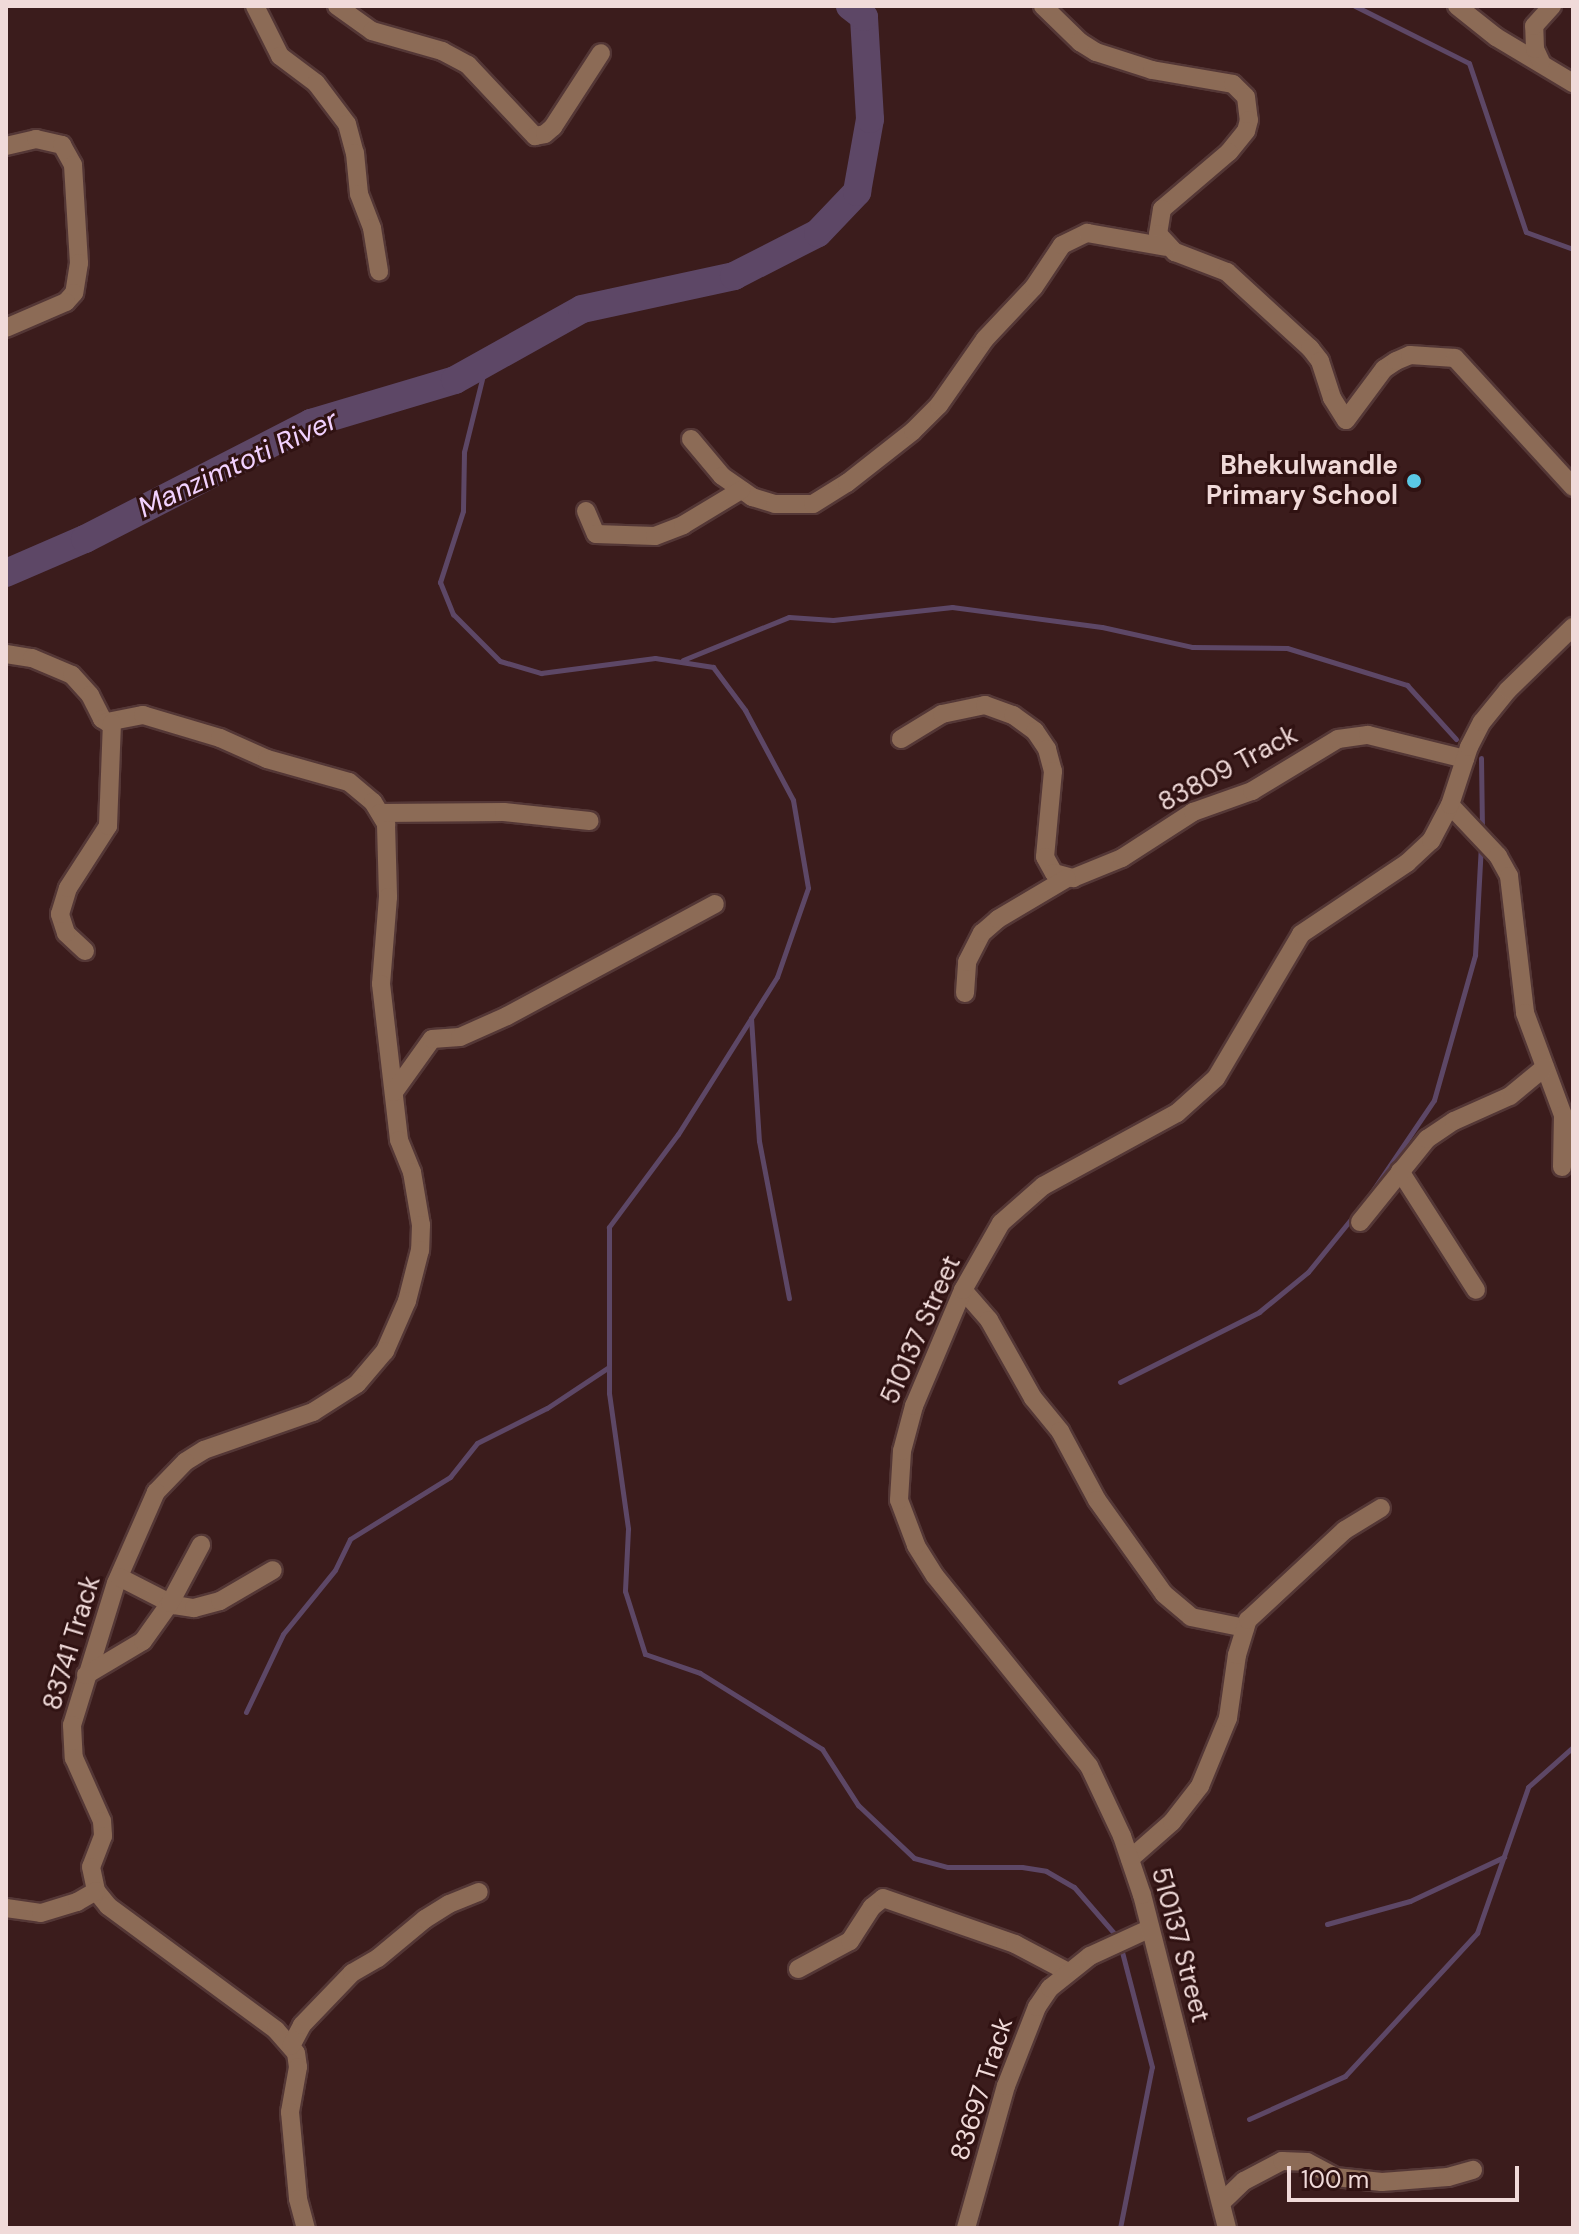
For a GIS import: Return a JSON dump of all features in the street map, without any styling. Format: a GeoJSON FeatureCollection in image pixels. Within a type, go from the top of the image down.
{"type":"FeatureCollection","features":[{"type":"Feature","properties":{"kind":"street"},"geometry":{"type":"LineString","coordinates":[[255,6],[280,56],[316,83],[347,124],[355,153],[359,194],[372,228],[379,271]]}},
{"type":"Feature","properties":{"kind":"street"},"geometry":{"type":"LineString","coordinates":[[337,6],[372,31],[442,51],[468,65],[495,90],[529,133],[535,136],[545,134],[553,127],[601,53]]}},
{"type":"Feature","properties":{"kind":"street"},"geometry":{"type":"LineString","coordinates":[[1043,6],[1080,42],[1114,60],[1233,84],[1246,97],[1249,120],[1246,131],[1229,152],[1162,209],[1157,225],[1166,247]]}},
{"type":"Feature","properties":{"kind":"street"},"geometry":{"type":"LineString","coordinates":[[1457,6],[1496,37],[1573,83]]}},
{"type":"Feature","properties":{"kind":"street"},"geometry":{"type":"LineString","coordinates":[[1496,37],[1534,26],[1552,6]]}},
{"type":"Feature","properties":{"kind":"street"},"geometry":{"type":"LineString","coordinates":[[1534,26],[1535,49],[1541,62]]}},
{"type":"Feature","properties":{"kind":"street"},"geometry":{"type":"LineString","coordinates":[[6,146],[36,139],[62,145],[73,165],[79,263],[74,293],[66,302],[6,328]]}},
{"type":"Feature","properties":{"kind":"street"},"geometry":{"type":"LineString","coordinates":[[691,439],[722,476],[741,490],[775,504],[813,504],[847,483],[913,431],[939,405],[985,339],[1034,287],[1062,245],[1075,236],[1101,234],[1166,247],[1227,272],[1310,348],[1320,361],[1332,398],[1346,420],[1384,369],[1396,361],[1410,355],[1455,358],[1573,487]]}},
{"type":"Feature","properties":{"kind":"street"},"geometry":{"type":"LineString","coordinates":[[586,511],[596,534],[655,536],[683,525],[741,490]]}},
{"type":"Feature","properties":{"kind":"street","name":"510137 Street"},"geometry":{"type":"LineString","coordinates":[[1227,2228],[1130,1859],[1089,1766],[935,1576],[916,1545],[901,1508],[898,1472],[907,1430],[963,1290],[1001,1223],[1043,1186],[1177,1113],[1210,1084],[1307,927],[1422,851],[1437,832],[1450,805],[1476,731],[1489,711],[1573,627]]}},
{"type":"Feature","properties":{"kind":"street"},"geometry":{"type":"LineString","coordinates":[[6,654],[32,658],[72,675],[90,695],[102,719],[112,723],[143,715],[220,738],[267,759],[349,782],[380,813],[504,812],[590,821]]}},
{"type":"Feature","properties":{"kind":"street"},"geometry":{"type":"LineString","coordinates":[[901,739],[942,714],[985,705],[1013,715],[1035,731],[1051,760],[1053,778],[1045,857],[1054,873],[1067,878]]}},
{"type":"Feature","properties":{"kind":"street"},"geometry":{"type":"LineString","coordinates":[[85,951],[66,933],[60,914],[68,888],[108,826],[112,723]]}},
{"type":"Feature","properties":{"kind":"street","name":"83809 Track"},"geometry":{"type":"LineString","coordinates":[[965,993],[967,962],[982,933],[998,919],[1067,878],[1122,858],[1185,816],[1252,791],[1338,739],[1368,735],[1465,759]]}},
{"type":"Feature","properties":{"kind":"street"},"geometry":{"type":"LineString","coordinates":[[1450,805],[1498,856],[1509,876],[1520,991],[1528,1025],[1568,1118],[1562,1167]]}},
{"type":"Feature","properties":{"kind":"street","name":"83741 Track"},"geometry":{"type":"LineString","coordinates":[[96,1891],[91,1867],[103,1836],[102,1821],[83,1785],[72,1738],[75,1710],[119,1577],[150,1501],[185,1462],[204,1450],[313,1412],[357,1384],[375,1365],[396,1331],[414,1279],[420,1250],[420,1208],[399,1140],[381,984],[388,863],[386,824],[380,813]]}},
{"type":"Feature","properties":{"kind":"street"},"geometry":{"type":"LineString","coordinates":[[394,1092],[432,1039],[460,1037],[507,1016],[715,904]]}},
{"type":"Feature","properties":{"kind":"street"},"geometry":{"type":"LineString","coordinates":[[1360,1222],[1427,1139],[1454,1121],[1510,1096],[1545,1067]]}},
{"type":"Feature","properties":{"kind":"street"},"geometry":{"type":"LineString","coordinates":[[1400,1171],[1476,1290]]}},
{"type":"Feature","properties":{"kind":"street"},"geometry":{"type":"LineString","coordinates":[[963,1290],[989,1320],[1033,1398],[1060,1431],[1097,1500],[1164,1594],[1191,1617],[1245,1628]]}},
{"type":"Feature","properties":{"kind":"street"},"geometry":{"type":"LineString","coordinates":[[1130,1859],[1172,1822],[1200,1786],[1228,1718],[1237,1655],[1248,1620],[1345,1530],[1381,1508]]}},
{"type":"Feature","properties":{"kind":"street"},"geometry":{"type":"LineString","coordinates":[[86,1675],[143,1641],[170,1603],[201,1545]]}},
{"type":"Feature","properties":{"kind":"street"},"geometry":{"type":"LineString","coordinates":[[119,1577],[170,1603],[183,1607],[206,1607],[273,1570]]}},
{"type":"Feature","properties":{"kind":"street"},"geometry":{"type":"LineString","coordinates":[[6,1908],[41,1913],[77,1902],[96,1891],[108,1906],[215,1982],[291,2046],[298,2067],[290,2112],[292,2147],[298,2199],[306,2228]]}},
{"type":"Feature","properties":{"kind":"street"},"geometry":{"type":"LineString","coordinates":[[291,2046],[302,2025],[352,1973],[378,1958],[437,1911],[479,1892]]}},
{"type":"Feature","properties":{"kind":"street"},"geometry":{"type":"LineString","coordinates":[[798,1969],[850,1941],[872,1907],[883,1898],[1015,1944],[1068,1972]]}},
{"type":"Feature","properties":{"kind":"street","name":"83697 Track"},"geometry":{"type":"LineString","coordinates":[[966,2228],[1006,2086],[1031,2020],[1050,1988],[1068,1972],[1117,1941],[1149,1929]]}},
{"type":"Feature","properties":{"kind":"street"},"geometry":{"type":"LineString","coordinates":[[1221,2203],[1244,2181],[1282,2161],[1307,2162],[1335,2177],[1382,2182],[1448,2177],[1473,2170]]}},
{"type":"Feature","properties":{"kind":"waterway","name":"Manzimtoti River"},"geometry":{"type":"LineString","coordinates":[[6,573],[85,539],[311,423],[455,380],[582,309],[734,276],[818,233],[857,192],[870,119],[864,17],[850,6]]}},
{"type":"Feature","properties":{"kind":"waterway"},"geometry":{"type":"LineString","coordinates":[[1355,6],[1469,63],[1526,232],[1573,249]]}},
{"type":"Feature","properties":{"kind":"waterway"},"geometry":{"type":"LineString","coordinates":[[486,363],[464,452],[463,511],[440,582],[453,614],[500,661],[541,673],[655,658],[713,667],[745,710],[793,800],[808,888],[777,977],[678,1134],[609,1227],[609,1393],[628,1529],[625,1591],[645,1654],[700,1673],[822,1749],[858,1805],[914,1858],[948,1867],[1022,1867],[1046,1871],[1074,1887],[1114,1933]]}},
{"type":"Feature","properties":{"kind":"waterway"},"geometry":{"type":"LineString","coordinates":[[683,660],[789,617],[833,620],[952,607],[1102,627],[1192,647],[1287,648],[1407,685],[1456,739]]}},
{"type":"Feature","properties":{"kind":"waterway"},"geometry":{"type":"LineString","coordinates":[[1481,758],[1482,830]]}},
{"type":"Feature","properties":{"kind":"waterway"},"geometry":{"type":"LineString","coordinates":[[1365,1202],[1434,1100],[1475,955],[1481,844]]}},
{"type":"Feature","properties":{"kind":"waterway"},"geometry":{"type":"LineString","coordinates":[[751,1018],[759,1141],[789,1298]]}},
{"type":"Feature","properties":{"kind":"waterway"},"geometry":{"type":"LineString","coordinates":[[1120,1382],[1259,1312],[1308,1272],[1356,1213]]}},
{"type":"Feature","properties":{"kind":"waterway"},"geometry":{"type":"LineString","coordinates":[[246,1712],[283,1634],[335,1570],[350,1539],[450,1477],[477,1443],[547,1408],[609,1367]]}},
{"type":"Feature","properties":{"kind":"waterway"},"geometry":{"type":"LineString","coordinates":[[1249,2119],[1345,2076],[1477,1933],[1528,1787],[1573,1747]]}},
{"type":"Feature","properties":{"kind":"waterway"},"geometry":{"type":"LineString","coordinates":[[1327,1924],[1410,1901],[1504,1857]]}},
{"type":"Feature","properties":{"kind":"waterway"},"geometry":{"type":"LineString","coordinates":[[1120,2228],[1152,2067],[1122,1952]]}},
{"type":"Feature","properties":{"kind":"place","name":"Bhekulwandle Primary School"},"geometry":{"type":"Point","coordinates":[1414,481]}}]}
